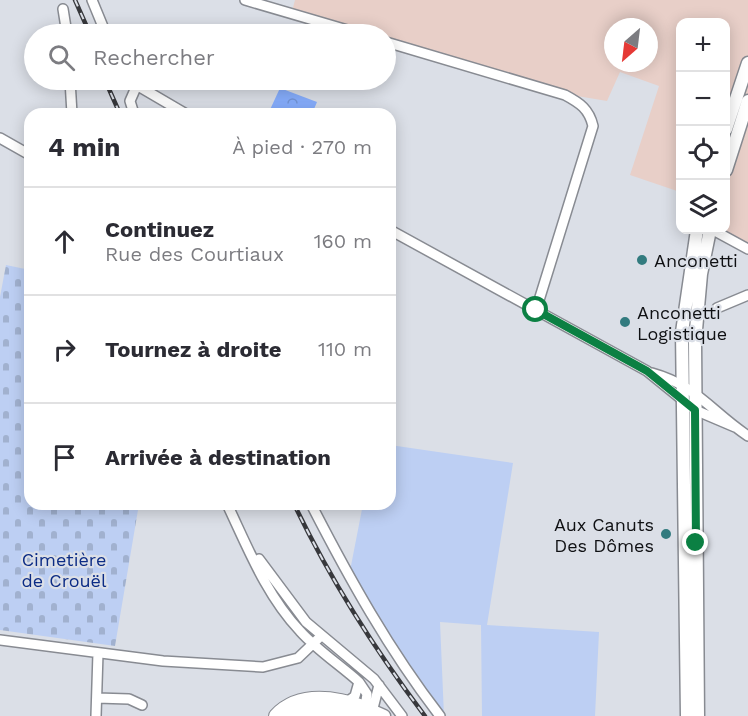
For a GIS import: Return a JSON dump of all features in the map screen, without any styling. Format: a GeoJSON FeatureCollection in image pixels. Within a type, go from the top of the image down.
{"type":"FeatureCollection","features":[{"type":"Feature","properties":{"kind":"highway"},"geometry":{"type":"LineString","coordinates":[[276,716],[282,710],[306,699],[347,702],[369,714]]}},
{"type":"Feature","properties":{"kind":"highway"},"geometry":{"type":"LineString","coordinates":[[291,716],[306,710],[322,709],[369,714]]}},
{"type":"Feature","properties":{"kind":"main road"},"geometry":{"type":"LineString","coordinates":[[727,126],[748,63]]}},
{"type":"Feature","properties":{"kind":"main road"},"geometry":{"type":"LineString","coordinates":[[730,157],[748,101]]}},
{"type":"Feature","properties":{"kind":"main road"},"geometry":{"type":"LineString","coordinates":[[687,716],[682,363],[685,300],[696,234]]}},
{"type":"Feature","properties":{"kind":"main road"},"geometry":{"type":"LineString","coordinates":[[698,716],[695,433],[697,306],[710,234]]}},
{"type":"Feature","properties":{"kind":"street"},"geometry":{"type":"LineString","coordinates":[[92,0],[102,24]]}},
{"type":"Feature","properties":{"kind":"street"},"geometry":{"type":"LineString","coordinates":[[245,0],[327,24]]}},
{"type":"Feature","properties":{"kind":"street"},"geometry":{"type":"LineString","coordinates":[[63,9],[65,24]]}},
{"type":"Feature","properties":{"kind":"street"},"geometry":{"type":"LineString","coordinates":[[396,45],[565,95],[582,104],[590,114],[593,126],[536,310]]}},
{"type":"Feature","properties":{"kind":"street"},"geometry":{"type":"LineString","coordinates":[[71,90],[72,108]]}},
{"type":"Feature","properties":{"kind":"street"},"geometry":{"type":"LineString","coordinates":[[132,90],[130,100],[132,108]]}},
{"type":"Feature","properties":{"kind":"street"},"geometry":{"type":"LineString","coordinates":[[146,90],[176,108]]}},
{"type":"Feature","properties":{"kind":"street"},"geometry":{"type":"LineString","coordinates":[[0,138],[24,152]]}},
{"type":"Feature","properties":{"kind":"street"},"geometry":{"type":"LineString","coordinates":[[396,233],[647,371],[695,410],[735,427]]}},
{"type":"Feature","properties":{"kind":"street"},"geometry":{"type":"LineString","coordinates":[[719,234],[748,249]]}},
{"type":"Feature","properties":{"kind":"street"},"geometry":{"type":"LineString","coordinates":[[717,308],[748,295]]}},
{"type":"Feature","properties":{"kind":"street"},"geometry":{"type":"LineString","coordinates":[[664,376],[682,363]]}},
{"type":"Feature","properties":{"kind":"street"},"geometry":{"type":"LineString","coordinates":[[647,371],[695,390],[748,436]]}},
{"type":"Feature","properties":{"kind":"street"},"geometry":{"type":"LineString","coordinates":[[695,433],[705,424],[717,420]]}},
{"type":"Feature","properties":{"kind":"street"},"geometry":{"type":"LineString","coordinates":[[230,510],[273,595],[289,619],[360,682],[367,694],[369,714]]}},
{"type":"Feature","properties":{"kind":"street"},"geometry":{"type":"LineString","coordinates":[[314,510],[349,578],[391,648],[440,716]]}},
{"type":"Feature","properties":{"kind":"street"},"geometry":{"type":"LineString","coordinates":[[0,640],[98,653],[263,667],[298,658],[316,641]]}},
{"type":"Feature","properties":{"kind":"street"},"geometry":{"type":"LineString","coordinates":[[316,641],[365,671],[379,685],[402,716]]}},
{"type":"Feature","properties":{"kind":"street"},"geometry":{"type":"LineString","coordinates":[[96,716],[98,653]]}},
{"type":"Feature","properties":{"kind":"street"},"geometry":{"type":"LineString","coordinates":[[347,702],[355,696],[360,682]]}},
{"type":"Feature","properties":{"kind":"street"},"geometry":{"type":"LineString","coordinates":[[369,714],[379,685]]}},
{"type":"Feature","properties":{"kind":"street"},"geometry":{"type":"LineString","coordinates":[[97,698],[129,699],[142,705]]}},
{"type":"Feature","properties":{"kind":"shaded area"},"geometry":{"type":"Polygon","coordinates":[[[295,0],[748,0],[748,249],[720,234],[730,234],[730,18],[676,18],[676,191],[630,175],[659,86],[620,72],[607,101],[565,94],[396,45],[396,24],[323,24],[291,15],[295,0]]]}},
{"type":"Feature","properties":{"kind":"green space"},"geometry":{"type":"Polygon","coordinates":[[[279,90],[285,90],[317,102],[314,108],[271,108],[279,90]]]}},
{"type":"Feature","properties":{"kind":"green space","name":"Cimetière de Crouël"},"geometry":{"type":"Polygon","coordinates":[[[6,265],[24,269],[24,510],[138,510],[115,646],[0,630],[0,297],[6,265]]]}},
{"type":"Feature","properties":{"kind":"green space"},"geometry":{"type":"Polygon","coordinates":[[[396,446],[513,463],[487,625],[599,632],[595,716],[482,716],[481,625],[440,622],[444,716],[418,683],[350,571],[362,510],[396,510],[396,446]]]}},
{"type":"Feature","properties":{"kind":"railway"},"geometry":{"type":"LineString","coordinates":[[75,0],[86,24]]}},
{"type":"Feature","properties":{"kind":"railway"},"geometry":{"type":"LineString","coordinates":[[109,90],[117,108]]}},
{"type":"Feature","properties":{"kind":"railway"},"geometry":{"type":"LineString","coordinates":[[297,510],[354,613],[388,666],[425,716]]}},
{"type":"Feature","properties":{"kind":"place","name":"Anconetti"},"geometry":{"type":"Point","coordinates":[642,260]}},
{"type":"Feature","properties":{"kind":"place","name":"Anconetti Logistique"},"geometry":{"type":"Point","coordinates":[625,322]}},
{"type":"Feature","properties":{"kind":"place","name":"Aux Canuts Des Dômes"},"geometry":{"type":"Point","coordinates":[666,534]}},
{"type":"Feature","properties":{"kind":"route"},"geometry":{"type":"LineString","coordinates":[[536,310],[647,371],[695,410],[696,543]]}}]}
